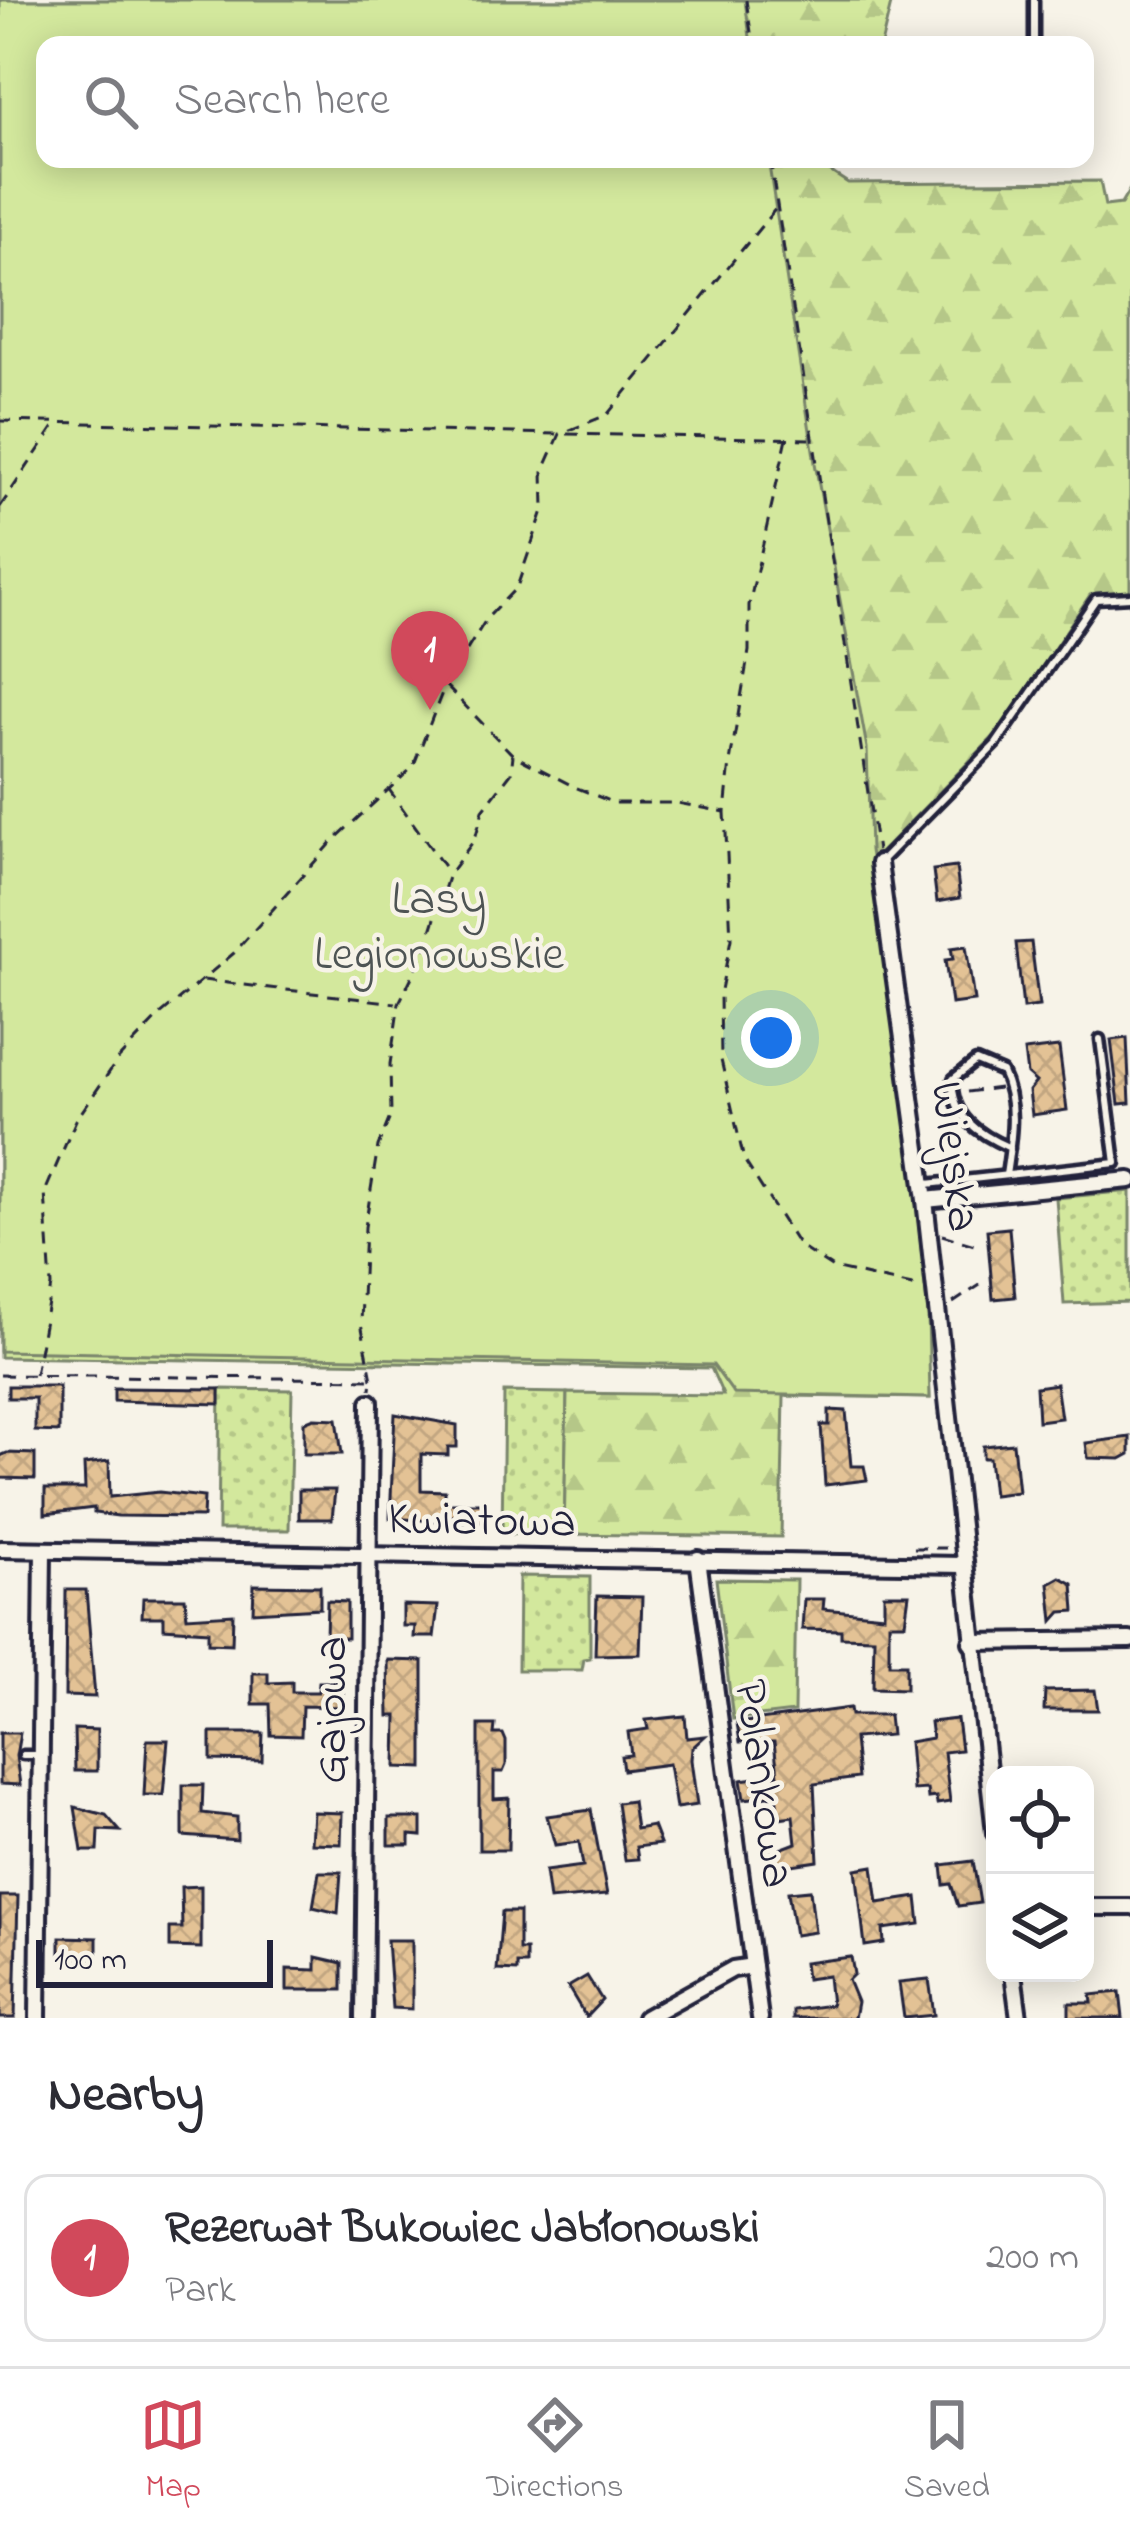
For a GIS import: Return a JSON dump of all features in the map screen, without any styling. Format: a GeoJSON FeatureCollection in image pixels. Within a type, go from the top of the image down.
{"type":"FeatureCollection","features":[{"type":"Feature","properties":{"kind":"street","name":"Wiejska"},"geometry":{"type":"LineString","coordinates":[[879,863],[924,1192],[987,1766]]}},
{"type":"Feature","properties":{"kind":"street"},"geometry":{"type":"LineString","coordinates":[[924,1192],[1130,1180]]}},
{"type":"Feature","properties":{"kind":"street","name":"Gajowa"},"geometry":{"type":"LineString","coordinates":[[364,2018],[370,1402]]}},
{"type":"Feature","properties":{"kind":"street","name":"Kwiatowa"},"geometry":{"type":"LineString","coordinates":[[0,1549],[698,1559],[759,1554],[963,1565]]}},
{"type":"Feature","properties":{"kind":"street"},"geometry":{"type":"LineString","coordinates":[[38,2018],[43,1550]]}},
{"type":"Feature","properties":{"kind":"street","name":"Polankowa"},"geometry":{"type":"LineString","coordinates":[[698,1559],[760,2018]]}},
{"type":"Feature","properties":{"kind":"street"},"geometry":{"type":"LineString","coordinates":[[971,1642],[1130,1640]]}},
{"type":"Feature","properties":{"kind":"street"},"geometry":{"type":"LineString","coordinates":[[1094,1907],[1130,1907]]}},
{"type":"Feature","properties":{"kind":"street"},"geometry":{"type":"LineString","coordinates":[[646,2018],[733,1970],[753,1966]]}},
{"type":"Feature","properties":{"kind":"street"},"geometry":{"type":"LineString","coordinates":[[1014,1982],[1019,2018]]}},
{"type":"Feature","properties":{"kind":"lane"},"geometry":{"type":"LineString","coordinates":[[1034,0],[1034,36]]}},
{"type":"Feature","properties":{"kind":"lane"},"geometry":{"type":"LineString","coordinates":[[879,863],[996,744],[1096,598],[1130,597]]}},
{"type":"Feature","properties":{"kind":"lane"},"geometry":{"type":"LineString","coordinates":[[924,1192],[1006,1175],[1116,1162],[1100,1039]]}},
{"type":"Feature","properties":{"kind":"lane"},"geometry":{"type":"LineString","coordinates":[[1006,1175],[1010,1148],[1010,1088],[1002,1072],[976,1061],[953,1079],[952,1093],[975,1129],[1010,1148]]}},
{"type":"Feature","properties":{"kind":"lane"},"geometry":{"type":"LineString","coordinates":[[23,1755],[41,1755]]}},
{"type":"Feature","properties":{"kind":"path"},"geometry":{"type":"LineString","coordinates":[[746,0],[752,36]]}},
{"type":"Feature","properties":{"kind":"path"},"geometry":{"type":"LineString","coordinates":[[771,168],[879,863]]}},
{"type":"Feature","properties":{"kind":"path"},"geometry":{"type":"LineString","coordinates":[[35,1375],[51,1286],[45,1192],[76,1120],[119,1058],[270,916],[334,839],[413,766],[445,685],[487,619],[517,587],[544,508],[543,472],[560,434],[607,416],[777,207]]}},
{"type":"Feature","properties":{"kind":"path"},"geometry":{"type":"LineString","coordinates":[[0,422],[811,439]]}},
{"type":"Feature","properties":{"kind":"path"},"geometry":{"type":"LineString","coordinates":[[0,507],[57,423]]}},
{"type":"Feature","properties":{"kind":"path"},"geometry":{"type":"LineString","coordinates":[[788,438],[749,605],[749,651],[725,812],[731,938],[720,995],[721,1060],[745,1160],[799,1246],[833,1268],[934,1291]]}},
{"type":"Feature","properties":{"kind":"path"},"geometry":{"type":"LineString","coordinates":[[445,685],[513,754],[614,802],[677,803],[725,812]]}},
{"type":"Feature","properties":{"kind":"path"},"geometry":{"type":"LineString","coordinates":[[370,1402],[372,1379],[362,1323],[365,1227],[378,1146],[391,1114],[390,1064],[399,1003],[425,950],[449,874],[475,839],[483,810],[512,773],[513,754]]}},
{"type":"Feature","properties":{"kind":"path"},"geometry":{"type":"LineString","coordinates":[[388,788],[449,874]]}},
{"type":"Feature","properties":{"kind":"path"},"geometry":{"type":"LineString","coordinates":[[202,980],[399,1003]]}},
{"type":"Feature","properties":{"kind":"path"},"geometry":{"type":"LineString","coordinates":[[952,1093],[1010,1088]]}},
{"type":"Feature","properties":{"kind":"path"},"geometry":{"type":"LineString","coordinates":[[928,1230],[981,1247]]}},
{"type":"Feature","properties":{"kind":"path"},"geometry":{"type":"LineString","coordinates":[[937,1315],[986,1281]]}},
{"type":"Feature","properties":{"kind":"path"},"geometry":{"type":"LineString","coordinates":[[0,1375],[372,1379]]}},
{"type":"Feature","properties":{"kind":"green space","name":"Lasy Legionowskie"},"geometry":{"type":"Polygon","coordinates":[[[0,0],[892,0],[883,36],[36,36],[36,168],[825,168],[848,183],[1100,181],[1105,206],[1121,204],[1130,189],[1130,591],[1090,595],[999,731],[874,859],[926,1314],[930,1398],[784,1396],[781,1537],[564,1534],[567,1393],[723,1395],[711,1368],[0,1357],[0,0]]]}},
{"type":"Feature","properties":{"kind":"green space","name":"Lasy Legionowskie"},"geometry":{"type":"Polygon","coordinates":[[[0,0],[745,0],[750,36],[36,36],[36,168],[769,168],[815,463],[867,748],[870,850],[898,1028],[928,1314],[930,1398],[734,1394],[713,1365],[0,1351],[0,0]]]}},
{"type":"Feature","properties":{"kind":"green space"},"geometry":{"type":"Polygon","coordinates":[[[1130,1191],[1130,1302],[1064,1304],[1056,1198],[1130,1191]]]}},
{"type":"Feature","properties":{"kind":"green space"},"geometry":{"type":"Polygon","coordinates":[[[220,1389],[292,1390],[289,1530],[218,1530],[220,1389]]]}},
{"type":"Feature","properties":{"kind":"green space"},"geometry":{"type":"Polygon","coordinates":[[[504,1392],[567,1393],[564,1534],[502,1534],[504,1392]]]}},
{"type":"Feature","properties":{"kind":"green space"},"geometry":{"type":"Polygon","coordinates":[[[519,1576],[590,1577],[590,1658],[584,1659],[582,1670],[518,1670],[519,1576]]]}},
{"type":"Feature","properties":{"kind":"green space"},"geometry":{"type":"Polygon","coordinates":[[[716,1579],[796,1580],[794,1712],[733,1719],[716,1579]]]}},
{"type":"Feature","properties":{"kind":"building"},"geometry":{"type":"Polygon","coordinates":[[[956,867],[960,898],[937,902],[933,870],[956,867]]]}},
{"type":"Feature","properties":{"kind":"building"},"geometry":{"type":"Polygon","coordinates":[[[1031,942],[1039,1006],[1023,1008],[1016,943],[1031,942]]]}},
{"type":"Feature","properties":{"kind":"building"},"geometry":{"type":"Polygon","coordinates":[[[966,946],[974,1001],[951,1004],[945,960],[953,959],[951,948],[966,946]]]}},
{"type":"Feature","properties":{"kind":"building"},"geometry":{"type":"Polygon","coordinates":[[[1127,1038],[1130,1103],[1119,1104],[1111,1040],[1127,1038]]]}},
{"type":"Feature","properties":{"kind":"building"},"geometry":{"type":"Polygon","coordinates":[[[1059,1047],[1067,1110],[1032,1115],[1029,1091],[1036,1082],[1027,1074],[1024,1051],[1059,1047]]]}},
{"type":"Feature","properties":{"kind":"building"},"geometry":{"type":"Polygon","coordinates":[[[1009,1228],[1015,1297],[993,1299],[987,1230],[1009,1228]]]}},
{"type":"Feature","properties":{"kind":"building"},"geometry":{"type":"Polygon","coordinates":[[[1056,1384],[1061,1418],[1038,1421],[1036,1387],[1056,1384]]]}},
{"type":"Feature","properties":{"kind":"building"},"geometry":{"type":"Polygon","coordinates":[[[8,1386],[59,1386],[59,1432],[35,1431],[35,1398],[8,1398],[8,1386]]]}},
{"type":"Feature","properties":{"kind":"building"},"geometry":{"type":"Polygon","coordinates":[[[114,1388],[220,1389],[220,1404],[114,1401],[114,1388]]]}},
{"type":"Feature","properties":{"kind":"building"},"geometry":{"type":"Polygon","coordinates":[[[829,1410],[846,1411],[851,1466],[864,1466],[867,1480],[825,1485],[821,1425],[829,1425],[829,1410]]]}},
{"type":"Feature","properties":{"kind":"building"},"geometry":{"type":"Polygon","coordinates":[[[395,1414],[457,1425],[457,1447],[448,1447],[448,1455],[421,1454],[421,1490],[445,1491],[445,1503],[483,1503],[483,1522],[462,1522],[462,1516],[435,1516],[435,1521],[390,1518],[395,1414]]]}},
{"type":"Feature","properties":{"kind":"building"},"geometry":{"type":"Polygon","coordinates":[[[337,1419],[342,1454],[304,1454],[304,1422],[337,1419]]]}},
{"type":"Feature","properties":{"kind":"building"},"geometry":{"type":"Polygon","coordinates":[[[1130,1437],[1130,1454],[1121,1459],[1088,1458],[1086,1443],[1130,1437]]]}},
{"type":"Feature","properties":{"kind":"building"},"geometry":{"type":"Polygon","coordinates":[[[1013,1443],[1018,1492],[993,1495],[983,1446],[1013,1443]]]}},
{"type":"Feature","properties":{"kind":"building"},"geometry":{"type":"Polygon","coordinates":[[[35,1454],[35,1479],[0,1478],[0,1456],[35,1454]]]}},
{"type":"Feature","properties":{"kind":"building"},"geometry":{"type":"Polygon","coordinates":[[[109,1461],[110,1497],[159,1492],[204,1497],[203,1517],[118,1516],[94,1513],[94,1508],[45,1514],[45,1489],[85,1489],[84,1464],[109,1461]]]}},
{"type":"Feature","properties":{"kind":"building"},"geometry":{"type":"Polygon","coordinates":[[[299,1490],[335,1490],[332,1519],[299,1519],[299,1490]]]}},
{"type":"Feature","properties":{"kind":"building"},"geometry":{"type":"Polygon","coordinates":[[[1060,1577],[1073,1584],[1075,1611],[1061,1612],[1053,1621],[1049,1583],[1060,1577]]]}},
{"type":"Feature","properties":{"kind":"building"},"geometry":{"type":"Polygon","coordinates":[[[254,1585],[320,1586],[320,1608],[253,1612],[254,1585]]]}},
{"type":"Feature","properties":{"kind":"building"},"geometry":{"type":"Polygon","coordinates":[[[66,1590],[86,1590],[95,1697],[65,1696],[66,1590]]]}},
{"type":"Feature","properties":{"kind":"building"},"geometry":{"type":"Polygon","coordinates":[[[884,1594],[909,1594],[905,1623],[889,1623],[889,1664],[906,1664],[906,1689],[873,1688],[874,1638],[841,1637],[841,1630],[802,1629],[804,1599],[824,1599],[823,1609],[884,1615],[884,1594]]]}},
{"type":"Feature","properties":{"kind":"building"},"geometry":{"type":"Polygon","coordinates":[[[597,1596],[642,1597],[640,1654],[595,1655],[597,1596]]]}},
{"type":"Feature","properties":{"kind":"building"},"geometry":{"type":"Polygon","coordinates":[[[143,1598],[185,1598],[187,1617],[233,1614],[232,1644],[208,1643],[208,1631],[164,1628],[164,1617],[142,1617],[143,1598]]]}},
{"type":"Feature","properties":{"kind":"building"},"geometry":{"type":"Polygon","coordinates":[[[327,1601],[347,1602],[347,1638],[326,1638],[327,1601]]]}},
{"type":"Feature","properties":{"kind":"building"},"geometry":{"type":"Polygon","coordinates":[[[403,1605],[438,1606],[434,1637],[414,1637],[415,1626],[403,1626],[403,1605]]]}},
{"type":"Feature","properties":{"kind":"building"},"geometry":{"type":"Polygon","coordinates":[[[388,1660],[423,1661],[423,1768],[396,1767],[397,1716],[389,1716],[388,1660]]]}},
{"type":"Feature","properties":{"kind":"building"},"geometry":{"type":"Polygon","coordinates":[[[253,1673],[268,1673],[268,1683],[292,1682],[292,1692],[318,1692],[319,1682],[343,1682],[343,1707],[302,1706],[301,1736],[271,1735],[270,1704],[253,1704],[253,1673]]]}},
{"type":"Feature","properties":{"kind":"building"},"geometry":{"type":"Polygon","coordinates":[[[1095,1690],[1098,1710],[1044,1710],[1045,1691],[1095,1690]]]}},
{"type":"Feature","properties":{"kind":"building"},"geometry":{"type":"Polygon","coordinates":[[[850,1708],[851,1715],[889,1715],[891,1735],[854,1738],[858,1778],[814,1784],[818,1861],[772,1868],[770,1853],[796,1843],[793,1816],[779,1818],[776,1795],[744,1799],[741,1780],[778,1775],[774,1742],[740,1742],[737,1723],[850,1708]]]}},
{"type":"Feature","properties":{"kind":"building"},"geometry":{"type":"Polygon","coordinates":[[[685,1716],[687,1738],[705,1736],[692,1748],[697,1805],[676,1808],[669,1764],[623,1770],[621,1756],[631,1755],[628,1732],[648,1729],[646,1720],[685,1716]]]}},
{"type":"Feature","properties":{"kind":"building"},"geometry":{"type":"Polygon","coordinates":[[[957,1719],[961,1750],[944,1752],[950,1802],[937,1804],[936,1797],[928,1798],[927,1789],[913,1790],[909,1742],[932,1738],[930,1722],[957,1719]]]}},
{"type":"Feature","properties":{"kind":"building"},"geometry":{"type":"Polygon","coordinates":[[[479,1725],[495,1725],[494,1734],[503,1734],[506,1741],[506,1765],[503,1772],[494,1772],[494,1799],[509,1798],[508,1850],[479,1850],[479,1725]]]}},
{"type":"Feature","properties":{"kind":"building"},"geometry":{"type":"Polygon","coordinates":[[[74,1729],[97,1730],[97,1771],[75,1771],[74,1729]]]}},
{"type":"Feature","properties":{"kind":"building"},"geometry":{"type":"Polygon","coordinates":[[[0,1733],[20,1733],[16,1756],[20,1785],[0,1784],[0,1733]]]}},
{"type":"Feature","properties":{"kind":"building"},"geometry":{"type":"Polygon","coordinates":[[[211,1733],[263,1733],[262,1761],[211,1760],[211,1733]]]}},
{"type":"Feature","properties":{"kind":"building"},"geometry":{"type":"Polygon","coordinates":[[[147,1740],[168,1740],[163,1795],[144,1795],[147,1740]]]}},
{"type":"Feature","properties":{"kind":"building"},"geometry":{"type":"Polygon","coordinates":[[[183,1785],[203,1785],[202,1813],[237,1817],[237,1840],[183,1836],[183,1785]]]}},
{"type":"Feature","properties":{"kind":"building"},"geometry":{"type":"Polygon","coordinates":[[[632,1801],[636,1829],[653,1826],[660,1844],[636,1847],[638,1859],[625,1860],[617,1803],[632,1801]]]}},
{"type":"Feature","properties":{"kind":"building"},"geometry":{"type":"Polygon","coordinates":[[[75,1807],[106,1815],[120,1831],[99,1830],[98,1851],[82,1851],[75,1807]]]}},
{"type":"Feature","properties":{"kind":"building"},"geometry":{"type":"Polygon","coordinates":[[[591,1810],[607,1895],[549,1900],[545,1871],[583,1866],[579,1842],[555,1845],[547,1816],[591,1810]]]}},
{"type":"Feature","properties":{"kind":"building"},"geometry":{"type":"Polygon","coordinates":[[[313,1812],[342,1813],[341,1844],[311,1843],[313,1812]]]}},
{"type":"Feature","properties":{"kind":"building"},"geometry":{"type":"Polygon","coordinates":[[[389,1818],[422,1818],[422,1836],[410,1835],[410,1845],[389,1845],[389,1818]]]}},
{"type":"Feature","properties":{"kind":"building"},"geometry":{"type":"Polygon","coordinates":[[[973,1861],[980,1903],[958,1906],[951,1884],[944,1885],[942,1865],[973,1861]]]}},
{"type":"Feature","properties":{"kind":"building"},"geometry":{"type":"Polygon","coordinates":[[[873,1866],[878,1903],[917,1897],[920,1924],[883,1929],[884,1943],[865,1946],[856,1869],[873,1866]]]}},
{"type":"Feature","properties":{"kind":"building"},"geometry":{"type":"Polygon","coordinates":[[[319,1872],[341,1872],[338,1913],[313,1907],[319,1872]]]}},
{"type":"Feature","properties":{"kind":"building"},"geometry":{"type":"Polygon","coordinates":[[[201,1886],[201,1948],[170,1947],[170,1928],[182,1928],[181,1887],[201,1886]]]}},
{"type":"Feature","properties":{"kind":"building"},"geometry":{"type":"Polygon","coordinates":[[[810,1890],[815,1932],[795,1935],[788,1892],[810,1890]]]}},
{"type":"Feature","properties":{"kind":"building"},"geometry":{"type":"Polygon","coordinates":[[[0,1896],[18,1896],[15,2018],[0,2018],[0,1896]]]}},
{"type":"Feature","properties":{"kind":"building"},"geometry":{"type":"Polygon","coordinates":[[[502,1912],[519,1912],[519,1950],[526,1950],[526,1964],[517,1964],[517,1971],[497,1970],[502,1912]]]}},
{"type":"Feature","properties":{"kind":"building"},"geometry":{"type":"Polygon","coordinates":[[[60,1937],[97,1938],[97,1958],[60,1957],[60,1937]]]}},
{"type":"Feature","properties":{"kind":"building"},"geometry":{"type":"Polygon","coordinates":[[[387,1940],[412,1940],[412,2009],[392,2008],[387,1940]]]}},
{"type":"Feature","properties":{"kind":"building"},"geometry":{"type":"Polygon","coordinates":[[[316,1957],[342,1963],[342,1990],[287,1990],[287,1969],[316,1970],[316,1957]]]}},
{"type":"Feature","properties":{"kind":"building"},"geometry":{"type":"Polygon","coordinates":[[[851,1957],[854,1974],[848,1980],[857,2002],[854,2018],[793,2018],[793,2010],[831,2005],[828,1976],[806,1979],[804,1963],[851,1957]]]}},
{"type":"Feature","properties":{"kind":"building"},"geometry":{"type":"Polygon","coordinates":[[[587,1976],[602,2000],[586,2017],[568,1987],[587,1976]]]}},
{"type":"Feature","properties":{"kind":"building"},"geometry":{"type":"Polygon","coordinates":[[[929,1979],[934,2015],[904,2018],[899,1982],[929,1979]]]}},
{"type":"Feature","properties":{"kind":"building"},"geometry":{"type":"Polygon","coordinates":[[[1120,1992],[1123,2018],[1069,2018],[1069,2003],[1092,2003],[1091,1995],[1120,1992]]]}},
{"type":"Feature","properties":{"kind":"place","name":"Rezerwat Bukowiec Jabłonowski"},"geometry":{"type":"Point","coordinates":[430,710]}}]}
